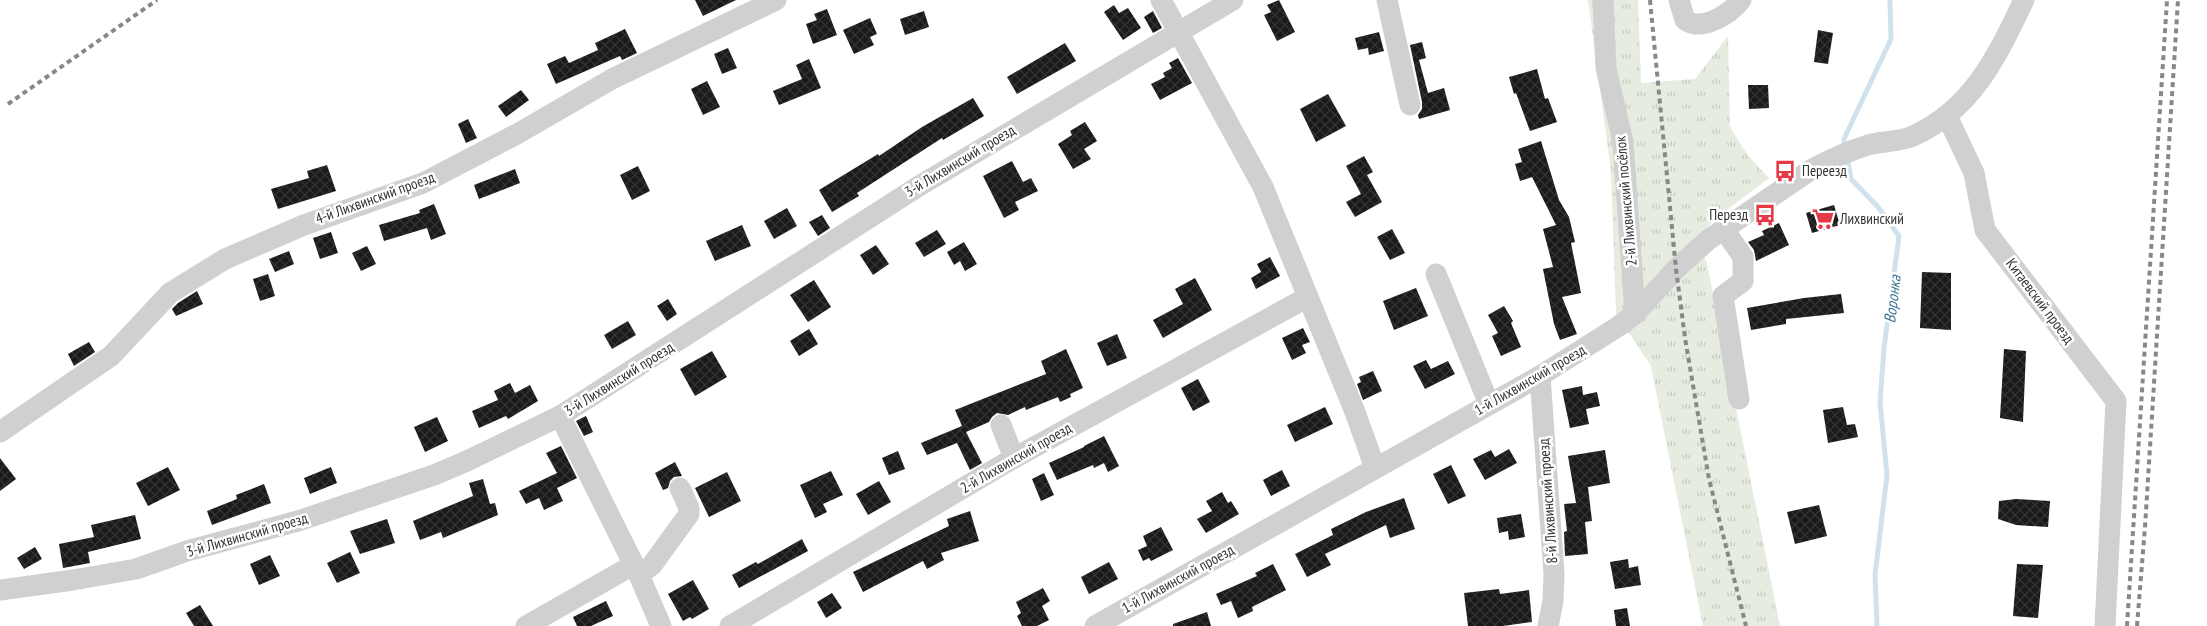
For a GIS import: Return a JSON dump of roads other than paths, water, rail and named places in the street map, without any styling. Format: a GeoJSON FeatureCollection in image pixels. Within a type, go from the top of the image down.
{"type":"FeatureCollection","features":[{"type":"Feature","properties":{"kind":"street","name":"4-й Лихвинский проезд"},"geometry":{"type":"LineString","coordinates":[[0,432],[111,356],[170,293],[225,259],[304,224],[423,183],[517,134],[612,78],[776,0]]}},
{"type":"Feature","properties":{"kind":"street"},"geometry":{"type":"LineString","coordinates":[[1162,0],[1263,187],[1355,412],[1375,468]]}},
{"type":"Feature","properties":{"kind":"street","name":"3-й Лихвинский проезд"},"geometry":{"type":"LineString","coordinates":[[0,590],[136,569],[187,551],[298,521],[434,474],[475,457],[560,416],[919,186],[1114,68],[1233,0]]}},
{"type":"Feature","properties":{"kind":"street"},"geometry":{"type":"LineString","coordinates":[[1387,0],[1410,105]]}},
{"type":"Feature","properties":{"kind":"street","name":"2-й Лихвинский посёлок"},"geometry":{"type":"LineString","coordinates":[[1603,0],[1606,68],[1623,142],[1635,314]]}},
{"type":"Feature","properties":{"kind":"street"},"geometry":{"type":"LineString","coordinates":[[1679,0],[1685,20],[1696,24],[1708,22],[1726,14],[1741,0]]}},
{"type":"Feature","properties":{"kind":"street"},"geometry":{"type":"LineString","coordinates":[[1948,116],[1965,99],[1992,64],[2024,0]]}},
{"type":"Feature","properties":{"kind":"street","name":"1-й Лихвинский проезд"},"geometry":{"type":"LineString","coordinates":[[1095,626],[1540,376],[1620,326],[1635,314],[1676,268],[1723,228],[1822,163],[1868,145],[1912,137],[1948,116]]}},
{"type":"Feature","properties":{"kind":"street","name":"Китаевский проезд"},"geometry":{"type":"LineString","coordinates":[[1948,116],[1974,172],[1985,230],[2116,401],[2105,626]]}},
{"type":"Feature","properties":{"kind":"street"},"geometry":{"type":"LineString","coordinates":[[1723,228],[1743,257],[1743,281],[1723,296],[1739,399]]}},
{"type":"Feature","properties":{"kind":"street"},"geometry":{"type":"LineString","coordinates":[[1436,274],[1490,404]]}},
{"type":"Feature","properties":{"kind":"street","name":"2-й Лихвинский проезд"},"geometry":{"type":"LineString","coordinates":[[730,626],[1014,458],[1308,297]]}},
{"type":"Feature","properties":{"kind":"street","name":"8-й Лихвинский проезд"},"geometry":{"type":"LineString","coordinates":[[1540,376],[1554,574],[1553,602],[1548,626]]}},
{"type":"Feature","properties":{"kind":"street"},"geometry":{"type":"LineString","coordinates":[[560,416],[662,626]]}},
{"type":"Feature","properties":{"kind":"street"},"geometry":{"type":"LineString","coordinates":[[1001,425],[1014,458]]}},
{"type":"Feature","properties":{"kind":"street"},"geometry":{"type":"LineString","coordinates":[[526,626],[636,570],[652,565],[689,514],[689,508],[680,488]]}},
{"type":"Feature","properties":{"kind":"waterway","name":"Воронка"},"geometry":{"type":"LineString","coordinates":[[1845,149],[1844,139],[1891,39],[1890,0]]}},
{"type":"Feature","properties":{"kind":"waterway","name":"Воронка"},"geometry":{"type":"LineString","coordinates":[[1847,157],[1851,179],[1878,207],[1899,236],[1884,348],[1880,402],[1887,475],[1875,575],[1877,626]]}},
{"type":"Feature","properties":{"kind":"railway"},"geometry":{"type":"LineString","coordinates":[[8,104],[157,0]]}},
{"type":"Feature","properties":{"kind":"railway"},"geometry":{"type":"LineString","coordinates":[[1650,0],[1676,269],[1685,338],[1709,479],[1746,626]]}},
{"type":"Feature","properties":{"kind":"railway"},"geometry":{"type":"LineString","coordinates":[[2127,626],[2167,0]]}},
{"type":"Feature","properties":{"kind":"railway"},"geometry":{"type":"LineString","coordinates":[[2137,626],[2145,527],[2178,0]]}},
{"type":"Feature","properties":{"kind":"place","name":"Переезд"},"geometry":{"type":"Point","coordinates":[1785,171]}},
{"type":"Feature","properties":{"kind":"place","name":"Перезд"},"geometry":{"type":"Point","coordinates":[1765,215]}},
{"type":"Feature","properties":{"kind":"place","name":"Лихвинский"},"geometry":{"type":"Point","coordinates":[1823,219]}}]}
